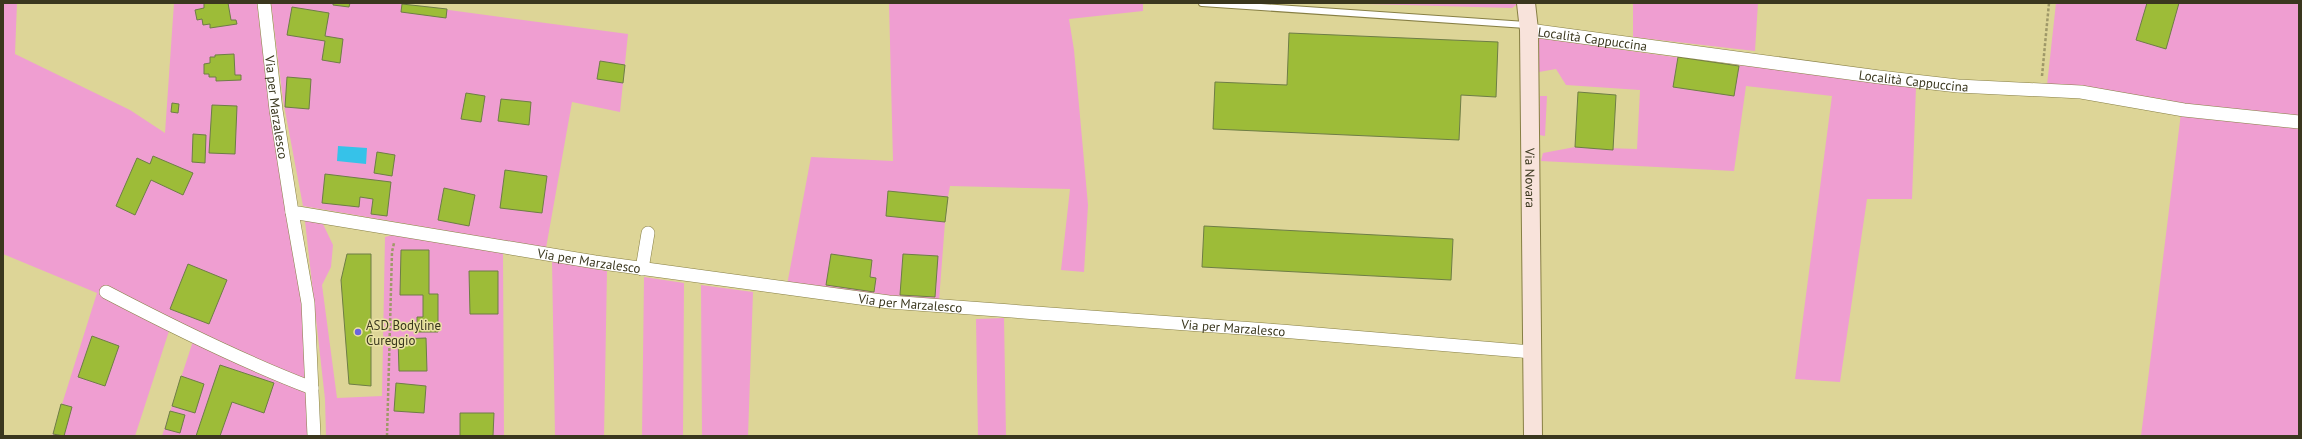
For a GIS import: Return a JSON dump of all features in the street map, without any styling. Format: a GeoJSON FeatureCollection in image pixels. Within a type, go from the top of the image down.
{"type":"FeatureCollection","features":[{"type":"Feature","properties":{"kind":"main road","name":"Via Novara"},"geometry":{"type":"LineString","coordinates":[[1526,3],[1529,27],[1533,436]]}},
{"type":"Feature","properties":{"kind":"street","name":"Via per Marzalesco"},"geometry":{"type":"LineString","coordinates":[[264,3],[276,110],[308,303],[314,436]]}},
{"type":"Feature","properties":{"kind":"street","name":"Località Cappuccina"},"geometry":{"type":"LineString","coordinates":[[1529,27],[1879,77],[1958,86],[2082,92],[2184,110],[2299,122]]}},
{"type":"Feature","properties":{"kind":"street","name":"Via per Marzalesco"},"geometry":{"type":"LineString","coordinates":[[292,212],[642,269],[888,302],[1289,331],[1532,352]]}},
{"type":"Feature","properties":{"kind":"street"},"geometry":{"type":"LineString","coordinates":[[642,269],[648,233]]}},
{"type":"Feature","properties":{"kind":"street"},"geometry":{"type":"LineString","coordinates":[[106,292],[173,327],[261,368],[312,388]]}},
{"type":"Feature","properties":{"kind":"lane"},"geometry":{"type":"LineString","coordinates":[[1202,3],[1529,27]]}},
{"type":"Feature","properties":{"kind":"path"},"geometry":{"type":"LineString","coordinates":[[2041,90],[2049,3]]}},
{"type":"Feature","properties":{"kind":"path"},"geometry":{"type":"LineString","coordinates":[[387,436],[392,252],[394,240],[402,230]]}},
{"type":"Feature","properties":{"kind":"shaded area"},"geometry":{"type":"Polygon","coordinates":[[[3,3],[17,3],[15,54],[130,110],[165,133],[174,3],[257,3],[267,88],[304,307],[310,436],[162,436],[193,341],[169,331],[135,436],[52,436],[97,293],[3,254],[3,3]]]}},
{"type":"Feature","properties":{"kind":"shaded area"},"geometry":{"type":"Polygon","coordinates":[[[271,3],[397,3],[628,34],[620,112],[572,102],[546,248],[303,206],[283,100],[271,3]]]}},
{"type":"Feature","properties":{"kind":"shaded area"},"geometry":{"type":"Polygon","coordinates":[[[889,3],[1143,3],[1143,11],[1069,19],[1074,50],[1088,205],[1084,272],[1061,270],[1070,189],[950,186],[948,197],[886,216],[945,222],[939,301],[787,285],[811,157],[893,161],[889,3]]]}},
{"type":"Feature","properties":{"kind":"shaded area"},"geometry":{"type":"Polygon","coordinates":[[[1331,3],[1519,3],[1512,8],[1331,3]]]}},
{"type":"Feature","properties":{"kind":"shaded area"},"geometry":{"type":"Polygon","coordinates":[[[1633,3],[1758,3],[1755,51],[1633,37],[1633,3]]]}},
{"type":"Feature","properties":{"kind":"shaded area"},"geometry":{"type":"Polygon","coordinates":[[[2056,3],[2299,3],[2299,118],[2184,107],[2164,99],[2047,85],[2056,3]]]}},
{"type":"Feature","properties":{"kind":"shaded area"},"geometry":{"type":"Polygon","coordinates":[[[1539,38],[1738,66],[1746,64],[1916,87],[1912,199],[1867,199],[1840,382],[1795,379],[1832,96],[1746,86],[1734,171],[1541,161],[1543,153],[1575,147],[1637,149],[1640,90],[1566,85],[1556,69],[1539,72],[1539,38]]]}},
{"type":"Feature","properties":{"kind":"shaded area"},"geometry":{"type":"Polygon","coordinates":[[[1540,96],[1547,96],[1545,136],[1539,135],[1540,96]]]}},
{"type":"Feature","properties":{"kind":"shaded area"},"geometry":{"type":"Polygon","coordinates":[[[2181,113],[2299,127],[2299,436],[2141,436],[2181,113]]]}},
{"type":"Feature","properties":{"kind":"shaded area"},"geometry":{"type":"Polygon","coordinates":[[[310,220],[323,224],[333,245],[331,267],[322,285],[337,398],[382,396],[385,237],[396,234],[503,253],[504,436],[326,436],[325,399],[305,221],[310,220]]]}},
{"type":"Feature","properties":{"kind":"shaded area"},"geometry":{"type":"Polygon","coordinates":[[[552,261],[607,271],[604,436],[555,436],[552,261]]]}},
{"type":"Feature","properties":{"kind":"shaded area"},"geometry":{"type":"Polygon","coordinates":[[[644,277],[684,283],[683,436],[642,436],[644,277]]]}},
{"type":"Feature","properties":{"kind":"shaded area"},"geometry":{"type":"Polygon","coordinates":[[[701,285],[753,292],[748,436],[702,436],[701,285]]]}},
{"type":"Feature","properties":{"kind":"shaded area"},"geometry":{"type":"Polygon","coordinates":[[[1004,318],[1006,436],[978,436],[976,319],[1004,318]]]}},
{"type":"Feature","properties":{"kind":"water"},"geometry":{"type":"Polygon","coordinates":[[[338,146],[367,148],[366,164],[337,161],[338,146]]]}},
{"type":"Feature","properties":{"kind":"building"},"geometry":{"type":"Polygon","coordinates":[[[204,3],[228,3],[231,20],[236,20],[237,24],[210,28],[210,24],[203,25],[202,19],[197,20],[195,10],[204,8],[204,3]]]}},
{"type":"Feature","properties":{"kind":"building"},"geometry":{"type":"Polygon","coordinates":[[[333,3],[350,3],[349,7],[333,5],[333,3]]]}},
{"type":"Feature","properties":{"kind":"building"},"geometry":{"type":"Polygon","coordinates":[[[2147,3],[2179,3],[2166,49],[2136,40],[2147,3]]]}},
{"type":"Feature","properties":{"kind":"building"},"geometry":{"type":"Polygon","coordinates":[[[402,4],[447,9],[446,18],[401,12],[402,4]]]}},
{"type":"Feature","properties":{"kind":"building"},"geometry":{"type":"Polygon","coordinates":[[[292,7],[329,13],[325,36],[343,39],[340,63],[322,60],[325,41],[287,35],[292,7]]]}},
{"type":"Feature","properties":{"kind":"building"},"geometry":{"type":"Polygon","coordinates":[[[1289,33],[1498,42],[1496,97],[1461,95],[1459,140],[1213,129],[1215,82],[1287,85],[1289,33]]]}},
{"type":"Feature","properties":{"kind":"building"},"geometry":{"type":"Polygon","coordinates":[[[234,54],[235,75],[241,75],[241,80],[216,81],[216,77],[209,77],[209,74],[204,74],[204,64],[210,63],[210,57],[215,57],[215,55],[234,54]]]}},
{"type":"Feature","properties":{"kind":"building"},"geometry":{"type":"Polygon","coordinates":[[[1678,57],[1739,66],[1734,96],[1673,87],[1678,57]]]}},
{"type":"Feature","properties":{"kind":"building"},"geometry":{"type":"Polygon","coordinates":[[[600,61],[625,65],[623,83],[597,79],[600,61]]]}},
{"type":"Feature","properties":{"kind":"building"},"geometry":{"type":"Polygon","coordinates":[[[287,77],[311,79],[309,109],[285,107],[287,77]]]}},
{"type":"Feature","properties":{"kind":"building"},"geometry":{"type":"Polygon","coordinates":[[[1578,92],[1616,95],[1613,150],[1575,147],[1578,92]]]}},
{"type":"Feature","properties":{"kind":"building"},"geometry":{"type":"Polygon","coordinates":[[[466,93],[485,96],[481,122],[461,119],[466,93]]]}},
{"type":"Feature","properties":{"kind":"building"},"geometry":{"type":"Polygon","coordinates":[[[501,99],[531,102],[529,125],[498,121],[501,99]]]}},
{"type":"Feature","properties":{"kind":"building"},"geometry":{"type":"Polygon","coordinates":[[[172,103],[179,104],[178,113],[171,112],[172,103]]]}},
{"type":"Feature","properties":{"kind":"building"},"geometry":{"type":"Polygon","coordinates":[[[212,105],[237,106],[235,154],[209,153],[212,105]]]}},
{"type":"Feature","properties":{"kind":"building"},"geometry":{"type":"Polygon","coordinates":[[[193,134],[206,135],[205,163],[192,162],[193,134]]]}},
{"type":"Feature","properties":{"kind":"building"},"geometry":{"type":"Polygon","coordinates":[[[377,152],[395,155],[392,176],[374,173],[377,152]]]}},
{"type":"Feature","properties":{"kind":"building"},"geometry":{"type":"Polygon","coordinates":[[[153,156],[193,173],[183,195],[151,180],[135,215],[116,206],[137,158],[150,164],[153,156]]]}},
{"type":"Feature","properties":{"kind":"building"},"geometry":{"type":"Polygon","coordinates":[[[505,170],[547,176],[542,213],[500,208],[505,170]]]}},
{"type":"Feature","properties":{"kind":"building"},"geometry":{"type":"Polygon","coordinates":[[[325,174],[391,182],[387,216],[371,214],[373,199],[360,197],[359,207],[322,203],[325,174]]]}},
{"type":"Feature","properties":{"kind":"building"},"geometry":{"type":"Polygon","coordinates":[[[444,188],[475,195],[469,226],[438,220],[444,188]]]}},
{"type":"Feature","properties":{"kind":"building"},"geometry":{"type":"Polygon","coordinates":[[[888,191],[948,197],[945,222],[886,216],[888,191]]]}},
{"type":"Feature","properties":{"kind":"building"},"geometry":{"type":"Polygon","coordinates":[[[1204,226],[1453,239],[1451,280],[1202,267],[1204,226]]]}},
{"type":"Feature","properties":{"kind":"building"},"geometry":{"type":"Polygon","coordinates":[[[401,250],[429,250],[429,294],[438,294],[438,332],[417,332],[417,317],[423,317],[423,295],[400,295],[401,250]]]}},
{"type":"Feature","properties":{"kind":"building","name":"ASD Bodyline Cureggio"},"geometry":{"type":"Polygon","coordinates":[[[347,254],[371,254],[371,386],[349,384],[341,280],[347,254]]]}},
{"type":"Feature","properties":{"kind":"building"},"geometry":{"type":"Polygon","coordinates":[[[831,254],[872,260],[870,277],[876,278],[874,292],[826,285],[831,254]]]}},
{"type":"Feature","properties":{"kind":"building"},"geometry":{"type":"Polygon","coordinates":[[[903,254],[938,256],[935,297],[900,295],[903,254]]]}},
{"type":"Feature","properties":{"kind":"building"},"geometry":{"type":"Polygon","coordinates":[[[188,264],[227,280],[209,324],[170,309],[188,264]]]}},
{"type":"Feature","properties":{"kind":"building"},"geometry":{"type":"Polygon","coordinates":[[[469,271],[498,271],[498,314],[470,314],[469,271]]]}},
{"type":"Feature","properties":{"kind":"building"},"geometry":{"type":"Polygon","coordinates":[[[92,336],[119,346],[105,386],[78,377],[92,336]]]}},
{"type":"Feature","properties":{"kind":"building"},"geometry":{"type":"Polygon","coordinates":[[[426,338],[427,371],[399,371],[398,339],[426,338]]]}},
{"type":"Feature","properties":{"kind":"building"},"geometry":{"type":"Polygon","coordinates":[[[220,365],[274,383],[264,413],[232,402],[220,436],[196,436],[220,365]]]}},
{"type":"Feature","properties":{"kind":"building"},"geometry":{"type":"Polygon","coordinates":[[[181,376],[204,384],[195,413],[172,406],[181,376]]]}},
{"type":"Feature","properties":{"kind":"building"},"geometry":{"type":"Polygon","coordinates":[[[396,383],[426,386],[424,413],[394,411],[396,383]]]}},
{"type":"Feature","properties":{"kind":"building"},"geometry":{"type":"Polygon","coordinates":[[[61,404],[72,407],[64,436],[53,434],[61,404]]]}},
{"type":"Feature","properties":{"kind":"building"},"geometry":{"type":"Polygon","coordinates":[[[170,411],[185,415],[180,433],[165,429],[170,411]]]}},
{"type":"Feature","properties":{"kind":"building"},"geometry":{"type":"Polygon","coordinates":[[[460,413],[494,413],[493,436],[460,436],[460,413]]]}},
{"type":"Feature","properties":{"kind":"place","name":"ASD Bodyline Cureggio"},"geometry":{"type":"Point","coordinates":[358,332]}}]}
